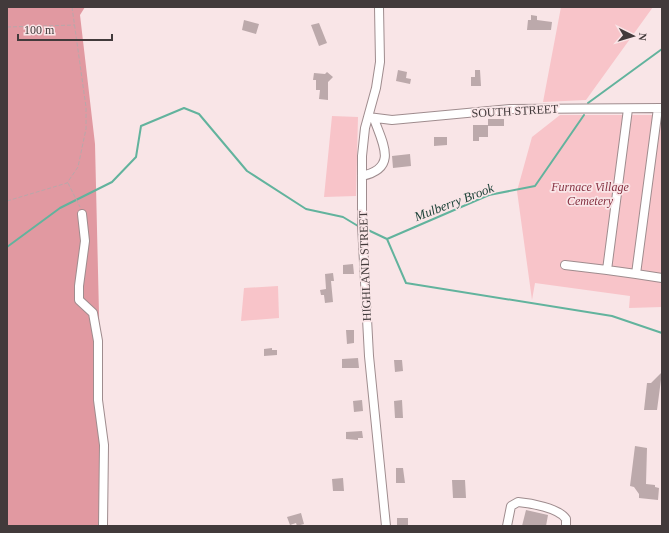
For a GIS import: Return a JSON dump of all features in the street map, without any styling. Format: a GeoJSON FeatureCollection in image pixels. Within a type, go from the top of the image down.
{"type":"FeatureCollection","features":[{"type":"Feature","properties":{"kind":"street","name":"HIGHLAND STREET"},"geometry":{"type":"LineString","coordinates":[[379,7],[380,62],[371,118],[363,144],[362,176],[363,248],[369,348],[386,526]]}},
{"type":"Feature","properties":{"kind":"street","name":"SOUTH STREET"},"geometry":{"type":"LineString","coordinates":[[371,118],[392,120],[519,109],[660,108]]}},
{"type":"Feature","properties":{"kind":"street"},"geometry":{"type":"LineString","coordinates":[[636,274],[660,108]]}},
{"type":"Feature","properties":{"kind":"street"},"geometry":{"type":"LineString","coordinates":[[607,270],[628,109]]}},
{"type":"Feature","properties":{"kind":"street"},"geometry":{"type":"LineString","coordinates":[[362,176],[374,173],[382,167],[385,160],[383,144],[371,118]]}},
{"type":"Feature","properties":{"kind":"street"},"geometry":{"type":"LineString","coordinates":[[82,214],[85,241],[79,286],[79,300],[93,313],[98,341],[98,400],[104,445],[103,526]]}},
{"type":"Feature","properties":{"kind":"street"},"geometry":{"type":"LineString","coordinates":[[565,265],[662,278]]}},
{"type":"Feature","properties":{"kind":"street"},"geometry":{"type":"LineString","coordinates":[[507,526],[512,506],[518,502],[537,505],[559,512],[566,519],[566,526]]}},
{"type":"Feature","properties":{"kind":"path"},"geometry":{"type":"LineString","coordinates":[[7,201],[67,183],[78,167],[86,129],[86,107],[72,7]]}},
{"type":"Feature","properties":{"kind":"path"},"geometry":{"type":"LineString","coordinates":[[7,27],[75,25]]}},
{"type":"Feature","properties":{"kind":"path"},"geometry":{"type":"LineString","coordinates":[[67,183],[78,204]]}},
{"type":"Feature","properties":{"kind":"green space"},"geometry":{"type":"Polygon","coordinates":[[[561,7],[653,7],[586,100],[543,102],[561,7]]]}},
{"type":"Feature","properties":{"kind":"green space","name":"Furnace Village Cemetery"},"geometry":{"type":"Polygon","coordinates":[[[560,115],[662,115],[662,307],[629,308],[630,296],[535,283],[532,300],[517,191],[532,137],[560,115]]]}},
{"type":"Feature","properties":{"kind":"green space"},"geometry":{"type":"Polygon","coordinates":[[[332,116],[358,117],[356,196],[324,197],[332,116]]]}},
{"type":"Feature","properties":{"kind":"green space"},"geometry":{"type":"Polygon","coordinates":[[[278,286],[279,318],[241,321],[244,288],[278,286]]]}},
{"type":"Feature","properties":{"kind":"shaded area"},"geometry":{"type":"Polygon","coordinates":[[[7,7],[85,7],[80,15],[95,144],[104,526],[7,526],[7,7]]]}},
{"type":"Feature","properties":{"kind":"building"},"geometry":{"type":"Polygon","coordinates":[[[531,15],[537,16],[537,20],[552,22],[551,30],[527,30],[528,20],[531,20],[531,15]]]}},
{"type":"Feature","properties":{"kind":"building"},"geometry":{"type":"Polygon","coordinates":[[[244,20],[259,24],[256,34],[242,30],[244,20]]]}},
{"type":"Feature","properties":{"kind":"building"},"geometry":{"type":"Polygon","coordinates":[[[319,23],[327,43],[319,46],[311,25],[319,23]]]}},
{"type":"Feature","properties":{"kind":"building"},"geometry":{"type":"Polygon","coordinates":[[[398,70],[407,72],[406,78],[411,79],[410,84],[396,81],[398,70]]]}},
{"type":"Feature","properties":{"kind":"building"},"geometry":{"type":"Polygon","coordinates":[[[475,70],[480,70],[481,86],[471,86],[471,77],[475,77],[475,70]]]}},
{"type":"Feature","properties":{"kind":"building"},"geometry":{"type":"Polygon","coordinates":[[[327,72],[333,77],[328,82],[328,100],[319,99],[320,90],[316,90],[316,80],[313,80],[314,73],[325,74],[327,72]]]}},
{"type":"Feature","properties":{"kind":"building"},"geometry":{"type":"Polygon","coordinates":[[[488,119],[504,119],[504,126],[488,126],[488,137],[479,137],[479,141],[473,141],[473,125],[488,125],[488,119]]]}},
{"type":"Feature","properties":{"kind":"building"},"geometry":{"type":"Polygon","coordinates":[[[434,137],[447,137],[447,145],[434,146],[434,137]]]}},
{"type":"Feature","properties":{"kind":"building"},"geometry":{"type":"Polygon","coordinates":[[[410,154],[411,166],[393,168],[392,156],[410,154]]]}},
{"type":"Feature","properties":{"kind":"building"},"geometry":{"type":"Polygon","coordinates":[[[353,264],[354,274],[343,274],[343,265],[353,264]]]}},
{"type":"Feature","properties":{"kind":"building"},"geometry":{"type":"Polygon","coordinates":[[[333,273],[334,281],[331,281],[333,302],[325,303],[324,295],[321,295],[320,290],[326,289],[325,274],[333,273]]]}},
{"type":"Feature","properties":{"kind":"building"},"geometry":{"type":"Polygon","coordinates":[[[346,330],[354,330],[354,343],[347,344],[346,330]]]}},
{"type":"Feature","properties":{"kind":"building"},"geometry":{"type":"Polygon","coordinates":[[[272,348],[272,350],[277,350],[277,355],[264,356],[264,349],[272,348]]]}},
{"type":"Feature","properties":{"kind":"building"},"geometry":{"type":"Polygon","coordinates":[[[358,358],[359,368],[342,368],[342,359],[358,358]]]}},
{"type":"Feature","properties":{"kind":"building"},"geometry":{"type":"Polygon","coordinates":[[[394,360],[402,360],[403,371],[395,372],[394,360]]]}},
{"type":"Feature","properties":{"kind":"building"},"geometry":{"type":"Polygon","coordinates":[[[662,372],[657,410],[644,410],[647,383],[651,383],[662,372]]]}},
{"type":"Feature","properties":{"kind":"building"},"geometry":{"type":"Polygon","coordinates":[[[362,400],[363,411],[354,412],[353,401],[362,400]]]}},
{"type":"Feature","properties":{"kind":"building"},"geometry":{"type":"Polygon","coordinates":[[[402,400],[403,418],[395,418],[394,401],[402,400]]]}},
{"type":"Feature","properties":{"kind":"building"},"geometry":{"type":"Polygon","coordinates":[[[362,431],[363,438],[358,438],[358,440],[346,439],[346,432],[362,431]]]}},
{"type":"Feature","properties":{"kind":"building"},"geometry":{"type":"Polygon","coordinates":[[[635,446],[647,448],[646,484],[655,485],[655,487],[659,488],[658,500],[639,498],[639,494],[634,487],[630,486],[635,446]]]}},
{"type":"Feature","properties":{"kind":"building"},"geometry":{"type":"Polygon","coordinates":[[[396,468],[403,468],[405,483],[396,483],[396,468]]]}},
{"type":"Feature","properties":{"kind":"building"},"geometry":{"type":"Polygon","coordinates":[[[343,478],[344,491],[333,491],[332,479],[343,478]]]}},
{"type":"Feature","properties":{"kind":"building"},"geometry":{"type":"Polygon","coordinates":[[[452,480],[465,480],[466,498],[453,498],[452,480]]]}},
{"type":"Feature","properties":{"kind":"building"},"geometry":{"type":"Polygon","coordinates":[[[526,510],[548,515],[546,526],[522,526],[526,510]]]}},
{"type":"Feature","properties":{"kind":"building"},"geometry":{"type":"Polygon","coordinates":[[[301,513],[304,524],[297,526],[296,523],[290,525],[287,517],[301,513]]]}},
{"type":"Feature","properties":{"kind":"building"},"geometry":{"type":"Polygon","coordinates":[[[397,518],[408,518],[408,526],[397,526],[397,518]]]}},
{"type":"Feature","properties":{"kind":"waterway","name":"Mulberry Brook"},"geometry":{"type":"LineString","coordinates":[[588,103],[662,49]]}},
{"type":"Feature","properties":{"kind":"waterway","name":"Mulberry Brook"},"geometry":{"type":"LineString","coordinates":[[7,247],[60,208],[112,182],[136,157],[141,126],[184,108],[199,114],[247,171],[306,209],[343,217],[358,226]]}},
{"type":"Feature","properties":{"kind":"waterway","name":"Mulberry Brook"},"geometry":{"type":"LineString","coordinates":[[368,230],[387,239],[489,195],[535,186],[584,115]]}},
{"type":"Feature","properties":{"kind":"waterway"},"geometry":{"type":"LineString","coordinates":[[387,239],[406,283],[612,316],[662,333]]}}]}
